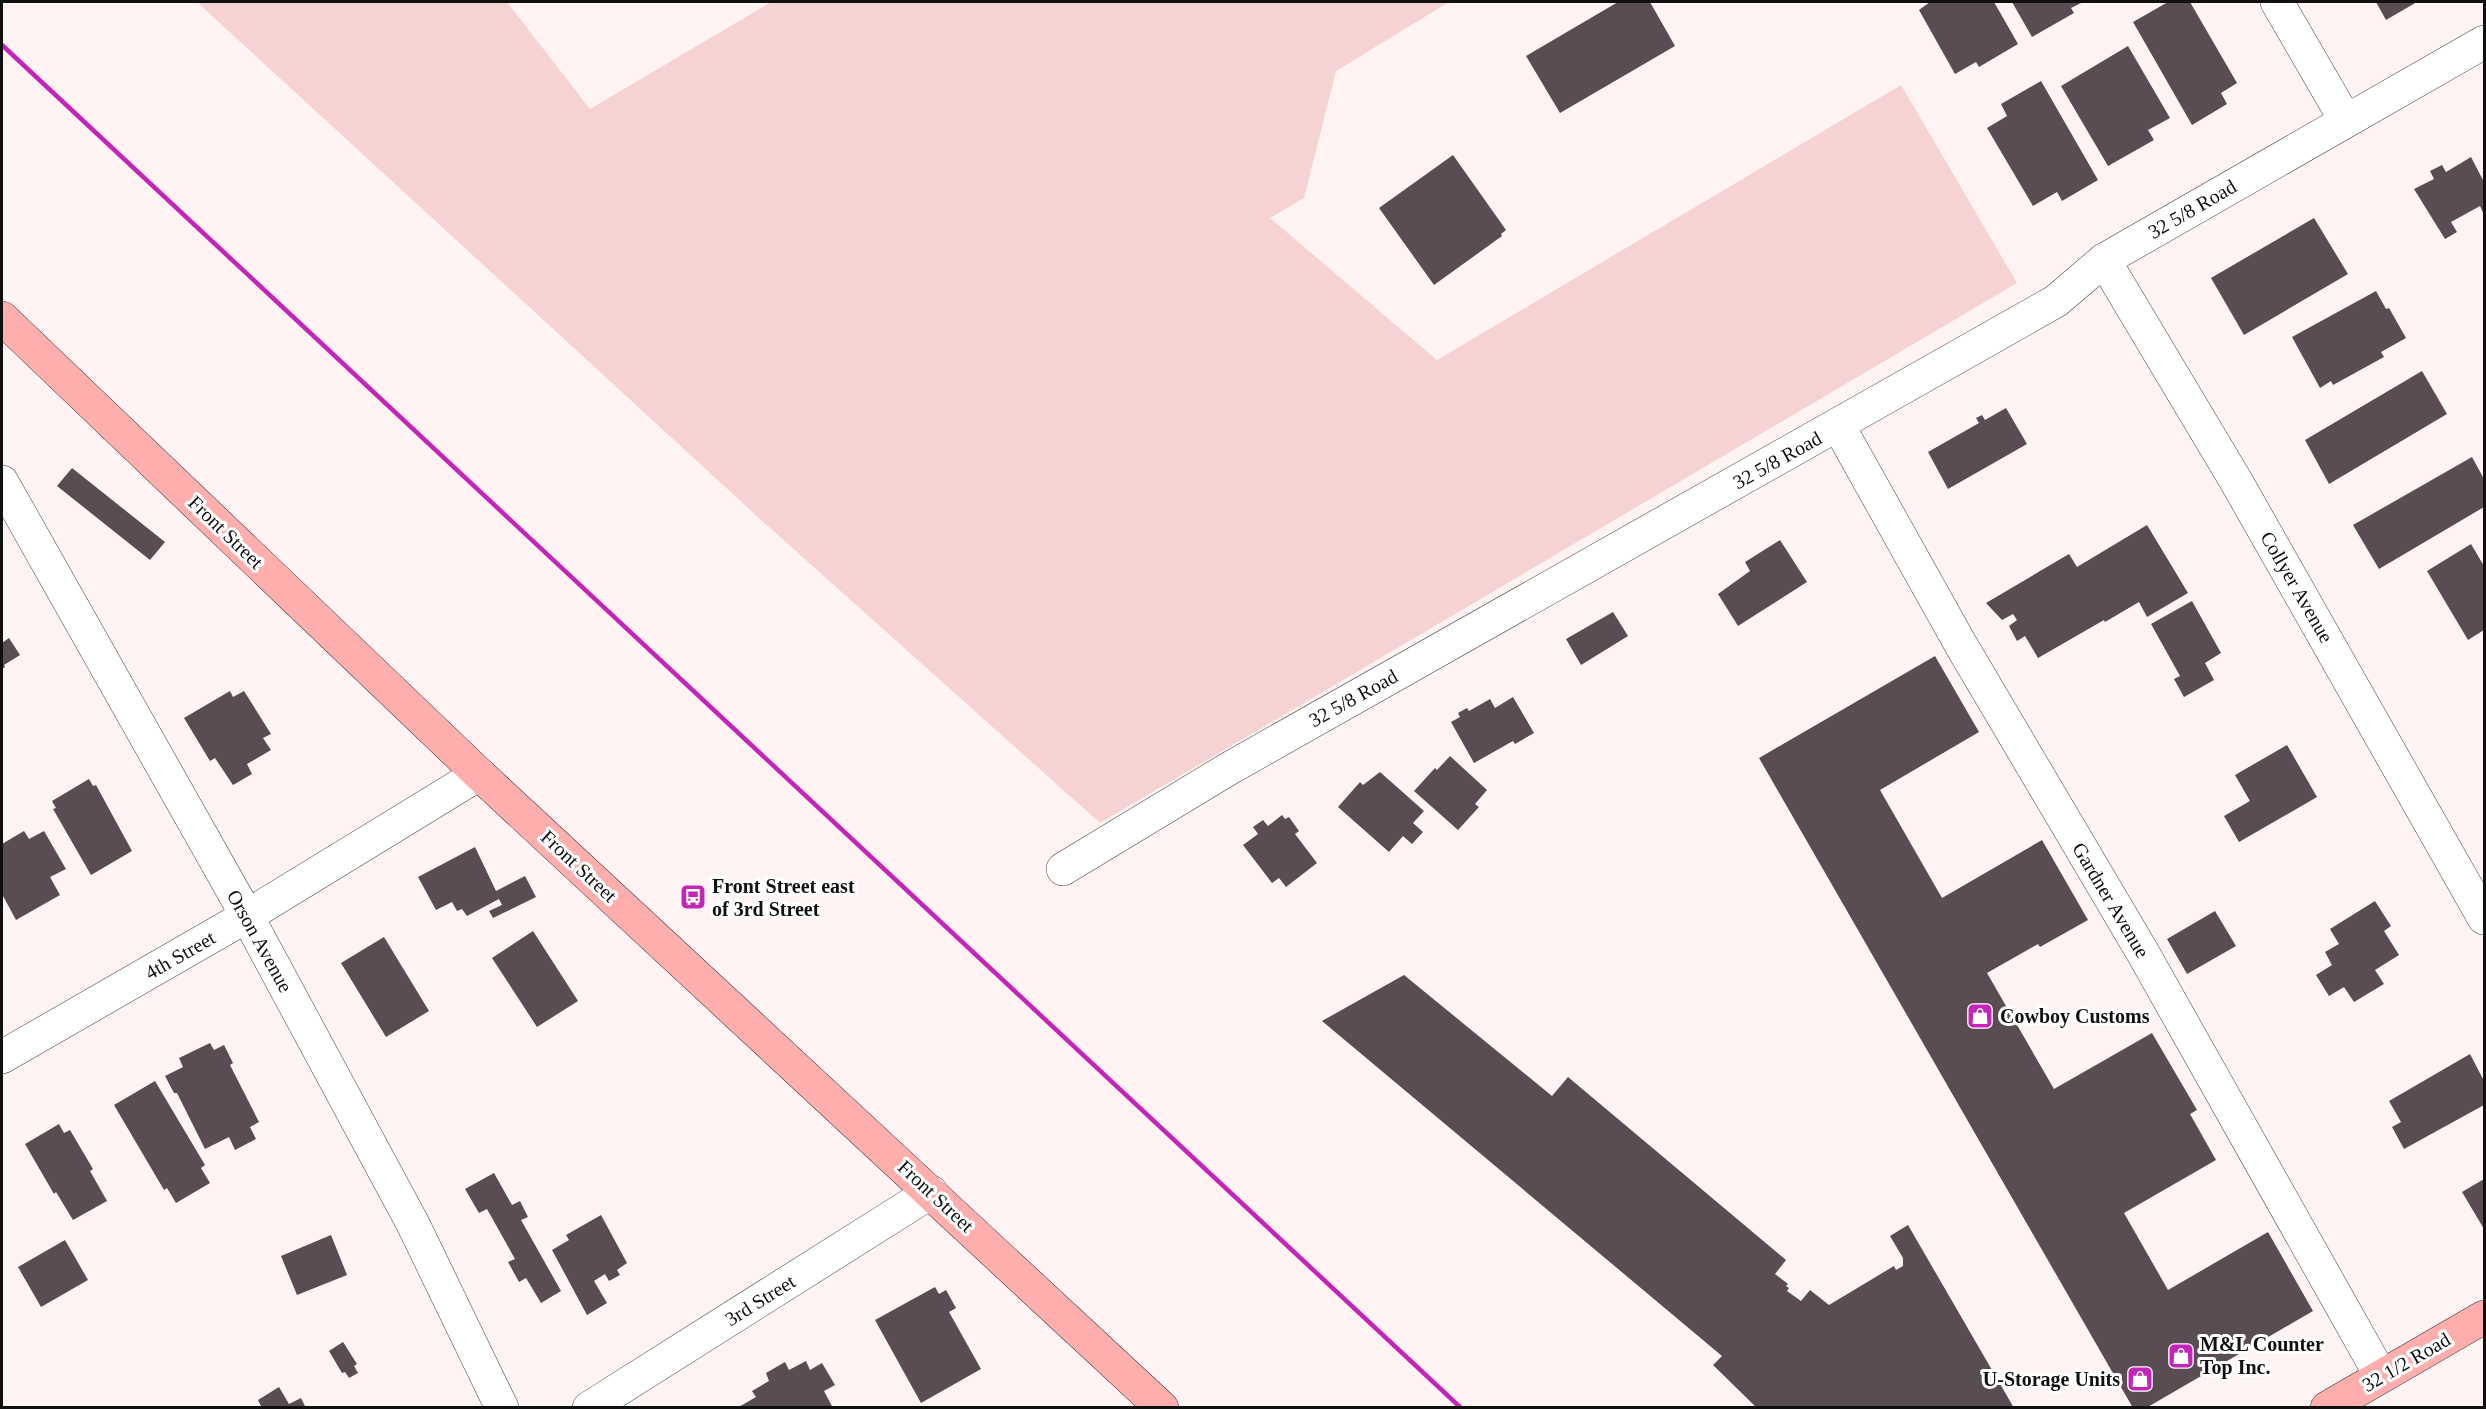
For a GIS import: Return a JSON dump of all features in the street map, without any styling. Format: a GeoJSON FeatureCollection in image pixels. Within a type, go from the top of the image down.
{"type":"FeatureCollection","features":[{"type":"Feature","properties":{"kind":"street"},"geometry":{"type":"LineString","coordinates":[[2277,2],[2346,121]]}},
{"type":"Feature","properties":{"kind":"street","name":"32 5/8 Road"},"geometry":{"type":"LineString","coordinates":[[1063,869],[1230,768],[2056,301],[2104,260],[2484,42]]}},
{"type":"Feature","properties":{"kind":"street","name":"Collyer Avenue"},"geometry":{"type":"LineString","coordinates":[[2104,260],[2236,481],[2484,918]]}},
{"type":"Feature","properties":{"kind":"street","name":"Front Street"},"geometry":{"type":"LineString","coordinates":[[2,318],[479,774],[1162,1407]]}},
{"type":"Feature","properties":{"kind":"street","name":"Gardner Avenue"},"geometry":{"type":"LineString","coordinates":[[1838,425],[1960,645],[2143,953],[2381,1376]]}},
{"type":"Feature","properties":{"kind":"street","name":"Orson Avenue"},"geometry":{"type":"LineString","coordinates":[[2,482],[247,916],[413,1224],[502,1407]]}},
{"type":"Feature","properties":{"kind":"street","name":"4th Street"},"geometry":{"type":"LineString","coordinates":[[2,1057],[247,916],[479,774]]}},
{"type":"Feature","properties":{"kind":"street","name":"3rd Street"},"geometry":{"type":"LineString","coordinates":[[589,1407],[931,1192]]}},
{"type":"Feature","properties":{"kind":"street","name":"32 1/2 Road"},"geometry":{"type":"LineString","coordinates":[[2327,1407],[2484,1317]]}},
{"type":"Feature","properties":{"kind":"shaded area"},"geometry":{"type":"Polygon","coordinates":[[[202,2],[507,2],[590,109],[771,2],[1449,2],[1336,71],[1304,198],[1270,218],[1437,360],[1901,85],[2017,283],[1100,823],[759,518],[199,4],[202,2]]]}},
{"type":"Feature","properties":{"kind":"building"},"geometry":{"type":"Polygon","coordinates":[[[1618,2],[1650,2],[1675,46],[1560,113],[1526,56],[1618,2]]]}},
{"type":"Feature","properties":{"kind":"building"},"geometry":{"type":"Polygon","coordinates":[[[1930,2],[1994,2],[2018,44],[1979,67],[1976,62],[1955,74],[1919,10],[1930,2]]]}},
{"type":"Feature","properties":{"kind":"building"},"geometry":{"type":"Polygon","coordinates":[[[2012,2],[2083,2],[2071,8],[2074,13],[2032,37],[2012,2]]]}},
{"type":"Feature","properties":{"kind":"building"},"geometry":{"type":"Polygon","coordinates":[[[2168,2],[2190,2],[2237,83],[2221,93],[2227,104],[2192,125],[2133,22],[2168,2]]]}},
{"type":"Feature","properties":{"kind":"building"},"geometry":{"type":"Polygon","coordinates":[[[2376,2],[2417,2],[2386,20],[2376,2]]]}},
{"type":"Feature","properties":{"kind":"building"},"geometry":{"type":"Polygon","coordinates":[[[2128,46],[2170,118],[2148,130],[2154,140],[2108,166],[2061,86],[2128,46]]]}},
{"type":"Feature","properties":{"kind":"building"},"geometry":{"type":"Polygon","coordinates":[[[2041,81],[2098,180],[2062,201],[2057,192],[2033,206],[1987,128],[2007,116],[2001,104],[2041,81]]]}},
{"type":"Feature","properties":{"kind":"building"},"geometry":{"type":"Polygon","coordinates":[[[1453,155],[1506,230],[1501,234],[1502,236],[1434,285],[1379,208],[1453,155]]]}},
{"type":"Feature","properties":{"kind":"building"},"geometry":{"type":"Polygon","coordinates":[[[2471,157],[2484,182],[2484,215],[2480,206],[2451,222],[2457,232],[2445,239],[2414,189],[2434,179],[2430,171],[2442,165],[2446,172],[2471,157]]]}},
{"type":"Feature","properties":{"kind":"building"},"geometry":{"type":"Polygon","coordinates":[[[2314,218],[2348,274],[2244,335],[2211,278],[2314,218]]]}},
{"type":"Feature","properties":{"kind":"building"},"geometry":{"type":"Polygon","coordinates":[[[2376,291],[2386,309],[2389,308],[2406,338],[2381,352],[2384,357],[2333,385],[2331,381],[2320,388],[2292,337],[2376,291]]]}},
{"type":"Feature","properties":{"kind":"building"},"geometry":{"type":"Polygon","coordinates":[[[2422,371],[2447,414],[2329,484],[2305,440],[2422,371]]]}},
{"type":"Feature","properties":{"kind":"building"},"geometry":{"type":"Polygon","coordinates":[[[2006,408],[2027,444],[1948,489],[1928,452],[1979,423],[1976,418],[1982,415],[1985,420],[2006,408]]]}},
{"type":"Feature","properties":{"kind":"building"},"geometry":{"type":"Polygon","coordinates":[[[2472,457],[2484,479],[2484,507],[2379,569],[2353,525],[2472,457]]]}},
{"type":"Feature","properties":{"kind":"building"},"geometry":{"type":"Polygon","coordinates":[[[72,468],[165,542],[150,560],[57,486],[72,468]]]}},
{"type":"Feature","properties":{"kind":"building"},"geometry":{"type":"Polygon","coordinates":[[[2147,525],[2188,593],[2147,617],[2139,602],[2038,658],[2025,636],[2017,641],[2009,626],[2017,620],[2013,614],[2002,620],[1986,603],[2069,554],[2077,567],[2147,525]]]}},
{"type":"Feature","properties":{"kind":"building"},"geometry":{"type":"Polygon","coordinates":[[[1780,540],[1807,582],[1738,626],[1718,594],[1750,571],[1745,562],[1780,540]]]}},
{"type":"Feature","properties":{"kind":"building"},"geometry":{"type":"Polygon","coordinates":[[[2471,544],[2484,566],[2484,630],[2468,640],[2427,571],[2471,544]]]}},
{"type":"Feature","properties":{"kind":"building"},"geometry":{"type":"Polygon","coordinates":[[[2192,601],[2221,653],[2205,663],[2214,680],[2184,697],[2174,679],[2180,676],[2151,624],[2192,601]]]}},
{"type":"Feature","properties":{"kind":"building"},"geometry":{"type":"Polygon","coordinates":[[[1613,612],[1628,636],[1581,665],[1566,639],[1613,612]]]}},
{"type":"Feature","properties":{"kind":"building"},"geometry":{"type":"Polygon","coordinates":[[[9,638],[20,655],[4,665],[2,669],[2,643],[9,638]]]}},
{"type":"Feature","properties":{"kind":"building"},"geometry":{"type":"Polygon","coordinates":[[[1935,656],[1979,732],[1880,790],[1942,898],[2042,840],[2088,920],[2040,947],[2038,944],[1987,973],[2054,1089],[2152,1033],[2197,1110],[2190,1114],[2216,1160],[2124,1213],[2168,1290],[2268,1232],[2313,1311],[2146,1408],[2133,1408],[1759,758],[1935,656]]]}},
{"type":"Feature","properties":{"kind":"building"},"geometry":{"type":"Polygon","coordinates":[[[230,691],[233,697],[244,691],[271,734],[263,738],[271,750],[247,764],[252,774],[233,785],[215,758],[210,761],[184,718],[230,691]]]}},
{"type":"Feature","properties":{"kind":"building"},"geometry":{"type":"Polygon","coordinates":[[[1513,697],[1534,733],[1515,744],[1513,741],[1474,763],[1451,722],[1460,717],[1458,713],[1467,708],[1469,711],[1490,699],[1495,708],[1513,697]]]}},
{"type":"Feature","properties":{"kind":"building"},"geometry":{"type":"Polygon","coordinates":[[[2287,745],[2317,797],[2239,842],[2224,816],[2250,801],[2235,775],[2287,745]]]}},
{"type":"Feature","properties":{"kind":"building"},"geometry":{"type":"Polygon","coordinates":[[[1450,756],[1487,790],[1475,804],[1479,807],[1458,830],[1414,791],[1435,768],[1437,770],[1450,756]]]}},
{"type":"Feature","properties":{"kind":"building"},"geometry":{"type":"Polygon","coordinates":[[[1380,772],[1424,811],[1413,823],[1423,832],[1412,844],[1403,836],[1389,852],[1338,807],[1360,782],[1363,785],[1380,772]]]}},
{"type":"Feature","properties":{"kind":"building"},"geometry":{"type":"Polygon","coordinates":[[[89,779],[93,786],[96,785],[132,851],[91,875],[53,809],[56,808],[52,801],[89,779]]]}},
{"type":"Feature","properties":{"kind":"building"},"geometry":{"type":"Polygon","coordinates":[[[1282,815],[1285,819],[1289,817],[1299,831],[1295,834],[1317,863],[1286,887],[1279,878],[1272,883],[1243,845],[1258,834],[1253,827],[1263,820],[1268,826],[1282,815]]]}},
{"type":"Feature","properties":{"kind":"building"},"geometry":{"type":"Polygon","coordinates":[[[24,831],[29,839],[44,831],[66,869],[50,877],[60,895],[16,920],[2,894],[2,844],[24,831]]]}},
{"type":"Feature","properties":{"kind":"building"},"geometry":{"type":"Polygon","coordinates":[[[475,847],[496,891],[525,876],[536,897],[493,918],[489,911],[502,905],[499,899],[467,916],[462,909],[457,911],[452,902],[436,910],[418,877],[475,847]]]}},
{"type":"Feature","properties":{"kind":"building"},"geometry":{"type":"Polygon","coordinates":[[[2375,901],[2391,926],[2384,931],[2399,955],[2375,970],[2384,984],[2354,1002],[2344,987],[2329,996],[2316,975],[2332,965],[2325,952],[2339,944],[2330,929],[2375,901]]]}},
{"type":"Feature","properties":{"kind":"building"},"geometry":{"type":"Polygon","coordinates":[[[2215,911],[2236,946],[2187,974],[2167,939],[2215,911]]]}},
{"type":"Feature","properties":{"kind":"building"},"geometry":{"type":"Polygon","coordinates":[[[533,931],[578,1001],[537,1027],[492,958],[533,931]]]}},
{"type":"Feature","properties":{"kind":"building"},"geometry":{"type":"Polygon","coordinates":[[[384,937],[429,1011],[386,1037],[341,963],[384,937]]]}},
{"type":"Feature","properties":{"kind":"building"},"geometry":{"type":"Polygon","coordinates":[[[1404,975],[1552,1096],[1568,1077],[1786,1260],[1775,1274],[1788,1284],[1787,1291],[1801,1301],[1810,1290],[1829,1305],[1894,1266],[1896,1270],[1903,1266],[1903,1258],[1890,1236],[1908,1225],[2014,1408],[1757,1408],[1713,1365],[1722,1356],[1322,1021],[1404,975]]]}},
{"type":"Feature","properties":{"kind":"building"},"geometry":{"type":"Polygon","coordinates":[[[210,1043],[214,1050],[224,1045],[233,1063],[230,1065],[259,1122],[250,1127],[256,1139],[235,1150],[229,1137],[205,1149],[177,1093],[174,1093],[165,1076],[183,1067],[179,1058],[210,1043]]]}},
{"type":"Feature","properties":{"kind":"building"},"geometry":{"type":"Polygon","coordinates":[[[2470,1054],[2484,1081],[2484,1105],[2404,1149],[2392,1127],[2401,1122],[2389,1101],[2470,1054]]]}},
{"type":"Feature","properties":{"kind":"building"},"geometry":{"type":"Polygon","coordinates":[[[155,1081],[205,1165],[201,1168],[210,1183],[176,1203],[167,1188],[164,1190],[114,1105],[155,1081]]]}},
{"type":"Feature","properties":{"kind":"building"},"geometry":{"type":"Polygon","coordinates":[[[59,1124],[64,1133],[70,1130],[93,1169],[90,1171],[107,1201],[73,1220],[56,1192],[54,1194],[25,1144],[59,1124]]]}},
{"type":"Feature","properties":{"kind":"building"},"geometry":{"type":"Polygon","coordinates":[[[494,1173],[512,1205],[520,1201],[528,1217],[521,1220],[561,1291],[541,1303],[526,1278],[519,1282],[508,1262],[515,1259],[487,1209],[479,1213],[465,1189],[494,1173]]]}},
{"type":"Feature","properties":{"kind":"building"},"geometry":{"type":"Polygon","coordinates":[[[2484,1179],[2484,1229],[2462,1192],[2484,1179]]]}},
{"type":"Feature","properties":{"kind":"building"},"geometry":{"type":"Polygon","coordinates":[[[601,1215],[627,1263],[617,1270],[620,1275],[609,1281],[605,1274],[594,1281],[607,1303],[587,1315],[552,1250],[569,1240],[566,1235],[601,1215]]]}},
{"type":"Feature","properties":{"kind":"building"},"geometry":{"type":"Polygon","coordinates":[[[331,1235],[347,1275],[297,1295],[281,1256],[331,1235]]]}},
{"type":"Feature","properties":{"kind":"building"},"geometry":{"type":"Polygon","coordinates":[[[65,1240],[88,1280],[41,1307],[18,1267],[65,1240]]]}},
{"type":"Feature","properties":{"kind":"building"},"geometry":{"type":"Polygon","coordinates":[[[935,1287],[939,1294],[946,1290],[956,1308],[949,1312],[981,1369],[921,1403],[875,1320],[935,1287]]]}},
{"type":"Feature","properties":{"kind":"building"},"geometry":{"type":"Polygon","coordinates":[[[343,1342],[357,1364],[354,1366],[358,1373],[349,1378],[345,1372],[342,1373],[329,1351],[343,1342]]]}},
{"type":"Feature","properties":{"kind":"building"},"geometry":{"type":"Polygon","coordinates":[[[806,1361],[810,1370],[822,1363],[835,1385],[824,1391],[833,1408],[737,1408],[756,1397],[752,1391],[769,1381],[766,1373],[785,1362],[789,1370],[806,1361]]]}},
{"type":"Feature","properties":{"kind":"building"},"geometry":{"type":"Polygon","coordinates":[[[279,1387],[289,1404],[301,1398],[306,1408],[262,1408],[258,1400],[279,1387]]]}},
{"type":"Feature","properties":{"kind":"railway"},"geometry":{"type":"LineString","coordinates":[[2,45],[1461,1408]]}},
{"type":"Feature","properties":{"kind":"place","name":"Front Street east of 3rd Street"},"geometry":{"type":"Point","coordinates":[693,897]}},
{"type":"Feature","properties":{"kind":"place","name":"Cowboy Customs"},"geometry":{"type":"Point","coordinates":[1980,1016]}},
{"type":"Feature","properties":{"kind":"place","name":"M&L Counter Top Inc."},"geometry":{"type":"Point","coordinates":[2181,1356]}},
{"type":"Feature","properties":{"kind":"place","name":"U-Storage Units"},"geometry":{"type":"Point","coordinates":[2140,1379]}}]}
